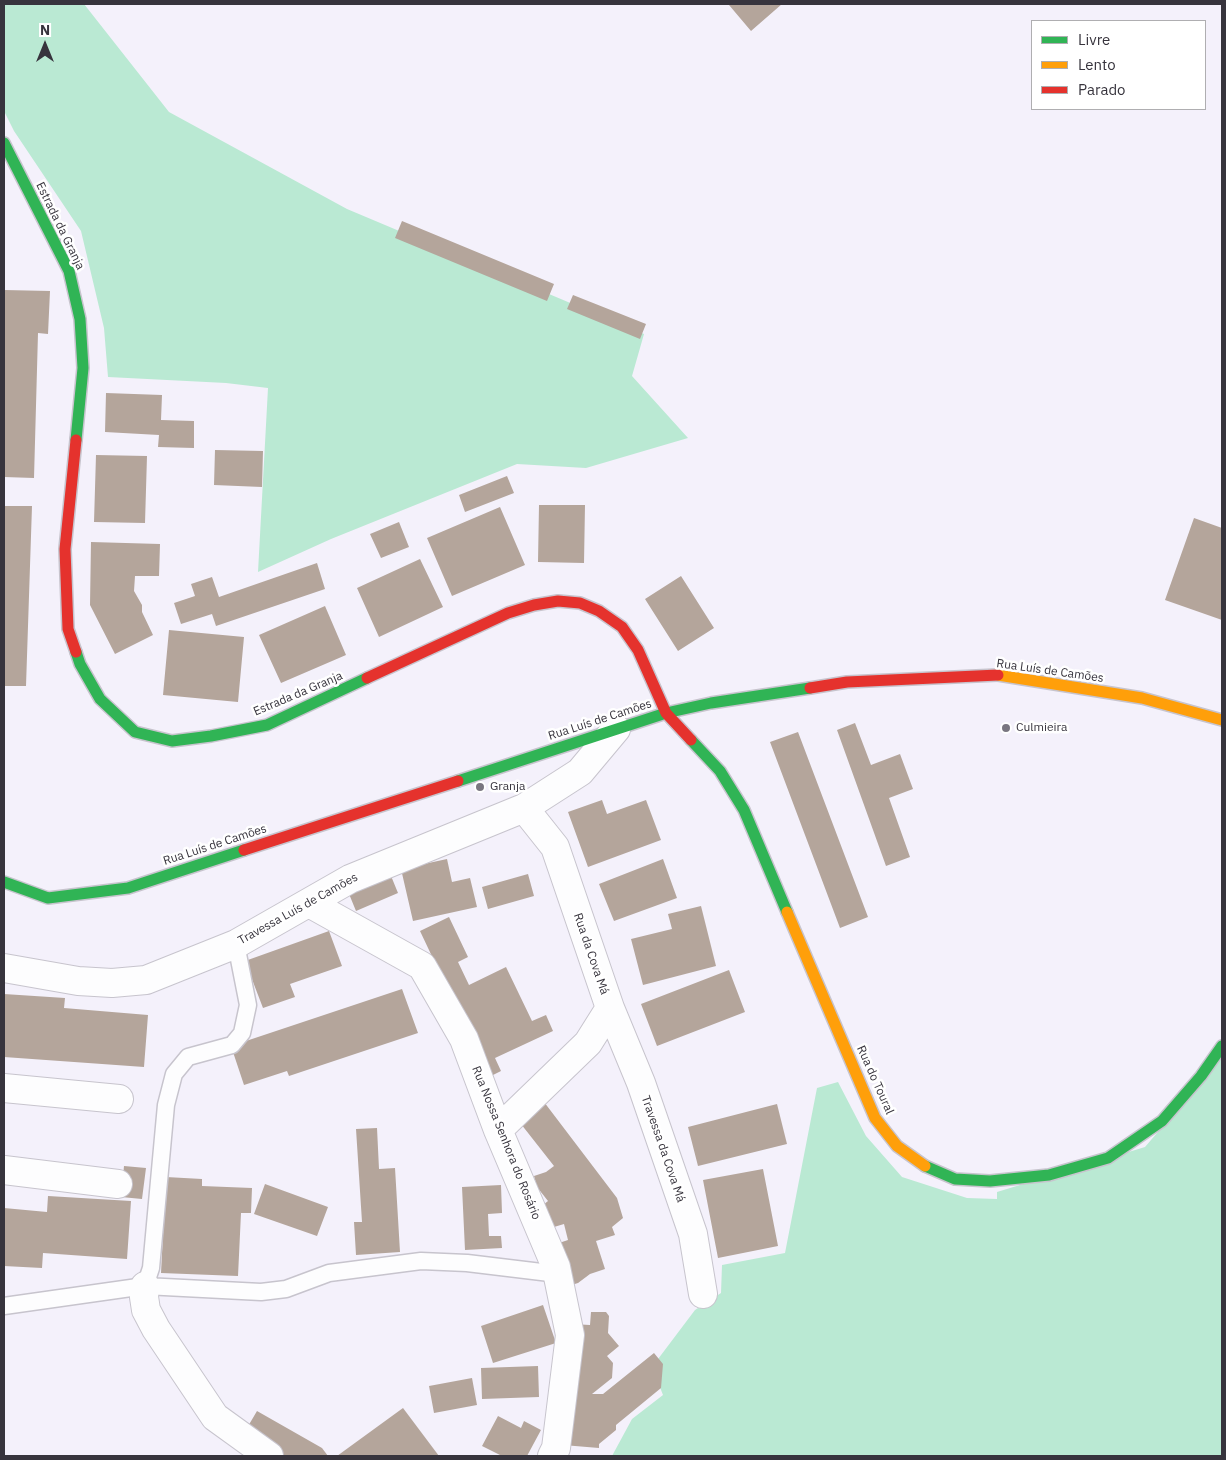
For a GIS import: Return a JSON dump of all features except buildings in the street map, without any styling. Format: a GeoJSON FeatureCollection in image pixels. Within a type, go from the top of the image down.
{"type":"FeatureCollection","features":[{"type":"Feature","properties":{"kind":"street","name":"Estrada da Granja"},"geometry":{"type":"LineString","coordinates":[[4,143],[69,271],[80,319],[83,368],[65,549],[68,629],[80,664],[100,699],[135,732],[172,741],[211,736],[267,725],[508,613],[534,605],[558,601],[580,603],[599,611],[622,627],[638,650],[666,713]]}},
{"type":"Feature","properties":{"kind":"street","name":"Rua Luís de Camões"},"geometry":{"type":"LineString","coordinates":[[4,882],[48,898],[128,888],[666,713],[711,702],[847,682],[1000,675],[1142,698],[1222,720]]}},
{"type":"Feature","properties":{"kind":"street","name":"Rua do Toural"},"geometry":{"type":"LineString","coordinates":[[666,713],[720,771],[744,810],[875,1118],[897,1146],[925,1166],[955,1178],[990,1181],[1049,1175],[1108,1158],[1162,1121],[1201,1076],[1222,1046]]}},
{"type":"Feature","properties":{"kind":"street","name":"Travessa Luís de Camões"},"geometry":{"type":"LineString","coordinates":[[4,968],[78,981],[112,984],[146,980],[236,944],[350,879],[524,808],[580,772],[616,729]]}},
{"type":"Feature","properties":{"kind":"street","name":"Rua da Cova Má"},"geometry":{"type":"LineString","coordinates":[[498,1130],[588,1043],[610,1008],[555,847],[524,808]]}},
{"type":"Feature","properties":{"kind":"street","name":"Rua Nossa Senhora do Rosário"},"geometry":{"type":"LineString","coordinates":[[309,903],[422,966],[464,1039],[498,1130],[558,1274],[570,1335],[556,1448],[552,1456]]}},
{"type":"Feature","properties":{"kind":"street","name":"Travessa da Cova Má"},"geometry":{"type":"LineString","coordinates":[[610,1008],[640,1083],[693,1234],[702,1294]]}},
{"type":"Feature","properties":{"kind":"street"},"geometry":{"type":"LineString","coordinates":[[4,1088],[119,1099]]}},
{"type":"Feature","properties":{"kind":"street"},"geometry":{"type":"LineString","coordinates":[[4,1170],[118,1184]]}},
{"type":"Feature","properties":{"kind":"street"},"geometry":{"type":"LineString","coordinates":[[145,1286],[146,1310],[156,1329],[215,1417],[269,1456]]}},
{"type":"Feature","properties":{"kind":"lane"},"geometry":{"type":"LineString","coordinates":[[145,1286],[151,1268],[166,1105],[174,1074],[188,1057],[232,1045],[242,1033],[248,1005],[236,944]]}},
{"type":"Feature","properties":{"kind":"lane"},"geometry":{"type":"LineString","coordinates":[[4,1306],[145,1286],[261,1292],[286,1289],[330,1273],[421,1261],[467,1262],[558,1274]]}},
{"type":"Feature","properties":{"kind":"green space"},"geometry":{"type":"Polygon","coordinates":[[[4,4],[84,4],[169,112],[347,209],[644,334],[632,376],[688,438],[586,468],[517,464],[331,539],[258,572],[268,388],[226,383],[108,377],[104,328],[81,231],[14,131],[4,111],[4,4]]]}},
{"type":"Feature","properties":{"kind":"green space"},"geometry":{"type":"Polygon","coordinates":[[[1222,1057],[1222,1456],[612,1456],[632,1419],[663,1395],[652,1367],[695,1310],[721,1293],[722,1265],[785,1253],[817,1088],[838,1082],[866,1136],[902,1177],[967,1198],[997,1199],[997,1192],[1145,1147],[1222,1057]]]}},
{"type":"Feature","properties":{"kind":"traffic: fast"},"geometry":{"type":"LineString","coordinates":[[4,143],[69,271],[80,319],[83,368],[76,440]]}},
{"type":"Feature","properties":{"kind":"traffic: fast"},"geometry":{"type":"LineString","coordinates":[[76,652],[80,664],[100,699],[135,732],[172,741],[211,736],[267,725],[367,678]]}},
{"type":"Feature","properties":{"kind":"traffic: fast"},"geometry":{"type":"LineString","coordinates":[[458,781],[666,713],[711,703],[810,688]]}},
{"type":"Feature","properties":{"kind":"traffic: fast"},"geometry":{"type":"LineString","coordinates":[[691,740],[720,771],[744,810],[787,912]]}},
{"type":"Feature","properties":{"kind":"traffic: fast"},"geometry":{"type":"LineString","coordinates":[[4,882],[48,898],[128,888],[244,850]]}},
{"type":"Feature","properties":{"kind":"traffic: fast"},"geometry":{"type":"LineString","coordinates":[[925,1166],[955,1179],[990,1181],[1049,1175],[1108,1158],[1162,1121],[1201,1076],[1222,1046]]}},
{"type":"Feature","properties":{"kind":"traffic: slow"},"geometry":{"type":"LineString","coordinates":[[998,675],[1142,698],[1222,720]]}},
{"type":"Feature","properties":{"kind":"traffic: slow"},"geometry":{"type":"LineString","coordinates":[[787,912],[875,1118],[897,1146],[925,1166]]}},
{"type":"Feature","properties":{"kind":"traffic: jam"},"geometry":{"type":"LineString","coordinates":[[76,440],[65,549],[68,629],[76,652]]}},
{"type":"Feature","properties":{"kind":"traffic: jam"},"geometry":{"type":"LineString","coordinates":[[367,678],[508,613],[534,605],[558,601],[580,603],[599,611],[622,627],[638,650],[666,713],[691,740]]}},
{"type":"Feature","properties":{"kind":"traffic: jam"},"geometry":{"type":"LineString","coordinates":[[810,688],[847,682],[998,675]]}},
{"type":"Feature","properties":{"kind":"traffic: jam"},"geometry":{"type":"LineString","coordinates":[[244,850],[458,781]]}},
{"type":"Feature","properties":{"kind":"place","name":"Culmieira"},"geometry":{"type":"Point","coordinates":[1006,728]}},
{"type":"Feature","properties":{"kind":"place","name":"Granja"},"geometry":{"type":"Point","coordinates":[480,787]}}]}
